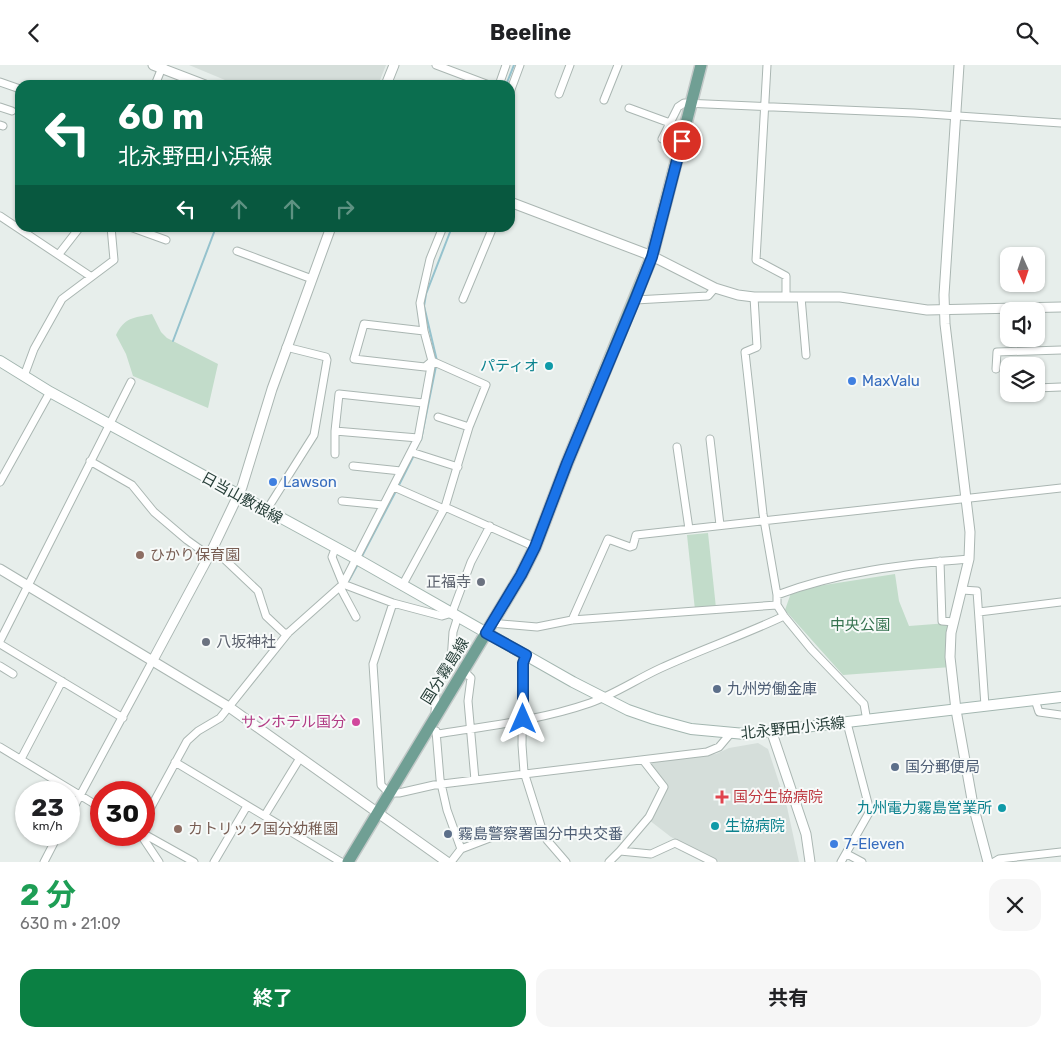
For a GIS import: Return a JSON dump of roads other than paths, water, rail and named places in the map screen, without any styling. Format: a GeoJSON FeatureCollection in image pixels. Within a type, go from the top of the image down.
{"type":"FeatureCollection","features":[{"type":"Feature","properties":{"kind":"main road","name":"国分霧島線"},"geometry":{"type":"LineString","coordinates":[[348,862],[389,793],[434,725],[463,670],[535,547],[567,463],[652,257],[693,103],[701,65]]}},
{"type":"Feature","properties":{"kind":"main road","name":"日当山敷根線"},"geometry":{"type":"LineString","coordinates":[[0,361],[50,392],[358,560],[402,586],[455,614],[489,628]]}},
{"type":"Feature","properties":{"kind":"main road","name":"北永野田小浜線"},"geometry":{"type":"LineString","coordinates":[[489,628],[526,655],[628,710],[673,725],[730,734],[772,733],[1061,697]]}},
{"type":"Feature","properties":{"kind":"street"},"geometry":{"type":"LineString","coordinates":[[388,80],[394,65]]}},
{"type":"Feature","properties":{"kind":"street"},"geometry":{"type":"LineString","coordinates":[[436,65],[476,80]]}},
{"type":"Feature","properties":{"kind":"street"},"geometry":{"type":"LineString","coordinates":[[501,80],[506,65]]}},
{"type":"Feature","properties":{"kind":"street"},"geometry":{"type":"LineString","coordinates":[[514,80],[520,65]]}},
{"type":"Feature","properties":{"kind":"street"},"geometry":{"type":"LineString","coordinates":[[559,93],[570,65]]}},
{"type":"Feature","properties":{"kind":"street"},"geometry":{"type":"LineString","coordinates":[[604,100],[618,65]]}},
{"type":"Feature","properties":{"kind":"street"},"geometry":{"type":"LineString","coordinates":[[767,65],[756,260],[784,273],[786,276],[786,297]]}},
{"type":"Feature","properties":{"kind":"street"},"geometry":{"type":"LineString","coordinates":[[959,65],[944,310],[970,532],[969,559],[951,633],[950,657],[956,710],[976,823],[988,862]]}},
{"type":"Feature","properties":{"kind":"street"},"geometry":{"type":"LineString","coordinates":[[156,80],[159,66],[193,80]]}},
{"type":"Feature","properties":{"kind":"street"},"geometry":{"type":"LineString","coordinates":[[0,82],[15,87]]}},
{"type":"Feature","properties":{"kind":"street"},"geometry":{"type":"LineString","coordinates":[[662,139],[678,107],[684,103],[1061,123]]}},
{"type":"Feature","properties":{"kind":"street"},"geometry":{"type":"LineString","coordinates":[[0,107],[12,111]]}},
{"type":"Feature","properties":{"kind":"street"},"geometry":{"type":"LineString","coordinates":[[629,108],[670,123]]}},
{"type":"Feature","properties":{"kind":"street"},"geometry":{"type":"LineString","coordinates":[[515,204],[652,257],[715,288],[754,297],[840,297],[927,310],[1061,307]]}},
{"type":"Feature","properties":{"kind":"street"},"geometry":{"type":"LineString","coordinates":[[0,216],[15,226]]}},
{"type":"Feature","properties":{"kind":"street"},"geometry":{"type":"LineString","coordinates":[[25,232],[90,276]]}},
{"type":"Feature","properties":{"kind":"street"},"geometry":{"type":"LineString","coordinates":[[60,254],[76,232]]}},
{"type":"Feature","properties":{"kind":"street"},"geometry":{"type":"LineString","coordinates":[[24,376],[34,349],[62,299],[90,276],[114,260],[111,232]]}},
{"type":"Feature","properties":{"kind":"street"},"geometry":{"type":"LineString","coordinates":[[144,232],[166,240]]}},
{"type":"Feature","properties":{"kind":"street"},"geometry":{"type":"LineString","coordinates":[[90,801],[80,795],[211,552],[238,495],[286,347],[328,232]]}},
{"type":"Feature","properties":{"kind":"street"},"geometry":{"type":"LineString","coordinates":[[155,799],[187,741],[198,731],[220,719],[288,633],[345,586],[383,505],[397,489],[401,471],[415,453],[423,403],[436,362],[424,331],[420,303],[421,293],[440,232]]}},
{"type":"Feature","properties":{"kind":"street"},"geometry":{"type":"LineString","coordinates":[[463,299],[491,232]]}},
{"type":"Feature","properties":{"kind":"street"},"geometry":{"type":"LineString","coordinates":[[237,251],[312,279]]}},
{"type":"Feature","properties":{"kind":"street"},"geometry":{"type":"LineString","coordinates":[[635,300],[708,296],[715,288]]}},
{"type":"Feature","properties":{"kind":"street"},"geometry":{"type":"LineString","coordinates":[[754,297],[756,347],[745,352],[751,421],[777,605],[812,649],[864,703],[867,721]]}},
{"type":"Feature","properties":{"kind":"street"},"geometry":{"type":"LineString","coordinates":[[801,297],[806,355]]}},
{"type":"Feature","properties":{"kind":"street"},"geometry":{"type":"LineString","coordinates":[[402,586],[445,508],[469,427],[486,385],[436,362],[425,367],[354,359],[364,324],[424,331]]}},
{"type":"Feature","properties":{"kind":"street"},"geometry":{"type":"LineString","coordinates":[[266,511],[314,435],[328,360],[326,357],[286,347]]}},
{"type":"Feature","properties":{"kind":"street"},"geometry":{"type":"LineString","coordinates":[[996,369],[997,352],[1061,351]]}},
{"type":"Feature","properties":{"kind":"street"},"geometry":{"type":"LineString","coordinates":[[123,718],[0,643],[26,586],[131,382]]}},
{"type":"Feature","properties":{"kind":"street"},"geometry":{"type":"LineString","coordinates":[[1045,388],[1061,387]]}},
{"type":"Feature","properties":{"kind":"street"},"geometry":{"type":"LineString","coordinates":[[0,482],[50,392]]}},
{"type":"Feature","properties":{"kind":"street"},"geometry":{"type":"LineString","coordinates":[[335,453],[339,394],[423,403]]}},
{"type":"Feature","properties":{"kind":"street"},"geometry":{"type":"LineString","coordinates":[[438,417],[469,427]]}},
{"type":"Feature","properties":{"kind":"street"},"geometry":{"type":"LineString","coordinates":[[335,431],[418,438]]}},
{"type":"Feature","properties":{"kind":"street"},"geometry":{"type":"LineString","coordinates":[[710,439],[720,525]]}},
{"type":"Feature","properties":{"kind":"street"},"geometry":{"type":"LineString","coordinates":[[677,447],[689,529]]}},
{"type":"Feature","properties":{"kind":"street"},"geometry":{"type":"LineString","coordinates":[[415,453],[458,467]]}},
{"type":"Feature","properties":{"kind":"street"},"geometry":{"type":"LineString","coordinates":[[90,461],[132,485],[154,512],[187,540],[201,550],[220,555],[258,591],[266,616],[284,633],[288,633]]}},
{"type":"Feature","properties":{"kind":"street"},"geometry":{"type":"LineString","coordinates":[[353,465],[401,471]]}},
{"type":"Feature","properties":{"kind":"street"},"geometry":{"type":"LineString","coordinates":[[572,620],[605,541],[608,539],[630,547],[633,546],[636,535],[1061,488]]}},
{"type":"Feature","properties":{"kind":"street"},"geometry":{"type":"LineString","coordinates":[[397,489],[490,526],[535,547]]}},
{"type":"Feature","properties":{"kind":"street"},"geometry":{"type":"LineString","coordinates":[[342,501],[383,505]]}},
{"type":"Feature","properties":{"kind":"street"},"geometry":{"type":"LineString","coordinates":[[461,849],[441,785],[434,725],[436,689],[451,661],[452,632],[465,575],[490,526]]}},
{"type":"Feature","properties":{"kind":"street"},"geometry":{"type":"LineString","coordinates":[[335,549],[332,557],[356,617]]}},
{"type":"Feature","properties":{"kind":"street"},"geometry":{"type":"LineString","coordinates":[[777,595],[817,582],[886,567],[969,559]]}},
{"type":"Feature","properties":{"kind":"street"},"geometry":{"type":"LineString","coordinates":[[940,561],[942,621],[954,622]]}},
{"type":"Feature","properties":{"kind":"street"},"geometry":{"type":"LineString","coordinates":[[0,569],[229,707],[447,862]]}},
{"type":"Feature","properties":{"kind":"street"},"geometry":{"type":"LineString","coordinates":[[345,586],[393,603],[442,616],[455,614]]}},
{"type":"Feature","properties":{"kind":"street"},"geometry":{"type":"LineString","coordinates":[[962,590],[977,591],[980,666],[985,707]]}},
{"type":"Feature","properties":{"kind":"street"},"geometry":{"type":"LineString","coordinates":[[979,612],[1061,602]]}},
{"type":"Feature","properties":{"kind":"street"},"geometry":{"type":"LineString","coordinates":[[393,603],[373,664],[381,785],[389,793],[475,780],[713,750],[725,743],[730,734]]}},
{"type":"Feature","properties":{"kind":"street"},"geometry":{"type":"LineString","coordinates":[[489,628],[536,627],[572,620],[777,605]]}},
{"type":"Feature","properties":{"kind":"street"},"geometry":{"type":"LineString","coordinates":[[434,725],[470,729],[578,707],[604,698],[660,668],[743,635],[784,616]]}},
{"type":"Feature","properties":{"kind":"street"},"geometry":{"type":"LineString","coordinates":[[526,655],[523,663],[522,745],[525,774],[542,829],[548,840],[566,862]]}},
{"type":"Feature","properties":{"kind":"street"},"geometry":{"type":"LineString","coordinates":[[0,667],[13,674]]}},
{"type":"Feature","properties":{"kind":"street"},"geometry":{"type":"LineString","coordinates":[[463,670],[471,678],[468,701],[475,780]]}},
{"type":"Feature","properties":{"kind":"street"},"geometry":{"type":"LineString","coordinates":[[21,759],[62,681]]}},
{"type":"Feature","properties":{"kind":"street"},"geometry":{"type":"LineString","coordinates":[[1035,700],[1039,711],[1061,715]]}},
{"type":"Feature","properties":{"kind":"street"},"geometry":{"type":"LineString","coordinates":[[841,862],[870,811],[847,723]]}},
{"type":"Feature","properties":{"kind":"street"},"geometry":{"type":"LineString","coordinates":[[772,733],[806,834],[810,862]]}},
{"type":"Feature","properties":{"kind":"street"},"geometry":{"type":"LineString","coordinates":[[0,747],[57,781]]}},
{"type":"Feature","properties":{"kind":"street"},"geometry":{"type":"LineString","coordinates":[[265,815],[300,758]]}},
{"type":"Feature","properties":{"kind":"street"},"geometry":{"type":"LineString","coordinates":[[609,862],[649,817],[664,787],[643,760]]}},
{"type":"Feature","properties":{"kind":"street"},"geometry":{"type":"LineString","coordinates":[[175,762],[341,862]]}},
{"type":"Feature","properties":{"kind":"street"},"geometry":{"type":"LineString","coordinates":[[214,862],[247,806]]}},
{"type":"Feature","properties":{"kind":"street"},"geometry":{"type":"LineString","coordinates":[[451,862],[461,849],[495,836]]}},
{"type":"Feature","properties":{"kind":"street"},"geometry":{"type":"LineString","coordinates":[[155,842],[194,862]]}},
{"type":"Feature","properties":{"kind":"street"},"geometry":{"type":"LineString","coordinates":[[620,851],[650,854],[675,843],[713,862]]}},
{"type":"Feature","properties":{"kind":"street"},"geometry":{"type":"LineString","coordinates":[[44,862],[52,846]]}},
{"type":"Feature","properties":{"kind":"street"},"geometry":{"type":"LineString","coordinates":[[149,846],[159,862]]}},
{"type":"Feature","properties":{"kind":"street"},"geometry":{"type":"LineString","coordinates":[[994,862],[999,859],[1061,852]]}},
{"type":"Feature","properties":{"kind":"street"},"geometry":{"type":"LineString","coordinates":[[847,854],[862,862]]}},
{"type":"Feature","properties":{"kind":"waterway"},"geometry":{"type":"LineString","coordinates":[[508,80],[514,65]]}},
{"type":"Feature","properties":{"kind":"waterway"},"geometry":{"type":"LineString","coordinates":[[173,341],[214,232]]}},
{"type":"Feature","properties":{"kind":"waterway"},"geometry":{"type":"LineString","coordinates":[[437,361],[424,306],[426,294],[450,232]]}},
{"type":"Feature","properties":{"kind":"waterway"},"geometry":{"type":"LineString","coordinates":[[421,440],[436,366]]}},
{"type":"Feature","properties":{"kind":"waterway"},"geometry":{"type":"LineString","coordinates":[[398,487],[414,455]]}},
{"type":"Feature","properties":{"kind":"waterway"},"geometry":{"type":"LineString","coordinates":[[361,558],[396,491]]}},
{"type":"Feature","properties":{"kind":"waterway"},"geometry":{"type":"LineString","coordinates":[[347,584],[358,564]]}},
{"type":"Feature","properties":{"kind":"place","name":"パティオ"},"geometry":{"type":"Point","coordinates":[549,366]}},
{"type":"Feature","properties":{"kind":"place","name":"MaxValu"},"geometry":{"type":"Point","coordinates":[852,381]}},
{"type":"Feature","properties":{"kind":"place","name":"Lawson"},"geometry":{"type":"Point","coordinates":[273,482]}},
{"type":"Feature","properties":{"kind":"place","name":"ひかり保育園"},"geometry":{"type":"Point","coordinates":[140,555]}},
{"type":"Feature","properties":{"kind":"place","name":"正福寺"},"geometry":{"type":"Point","coordinates":[481,582]}},
{"type":"Feature","properties":{"kind":"place","name":"八坂神社"},"geometry":{"type":"Point","coordinates":[206,642]}},
{"type":"Feature","properties":{"kind":"place","name":"九州労働金庫"},"geometry":{"type":"Point","coordinates":[717,689]}},
{"type":"Feature","properties":{"kind":"place","name":"サンホテル国分"},"geometry":{"type":"Point","coordinates":[356,722]}},
{"type":"Feature","properties":{"kind":"place","name":"国分郵便局"},"geometry":{"type":"Point","coordinates":[895,767]}},
{"type":"Feature","properties":{"kind":"place","name":"国分生協病院"},"geometry":{"type":"Point","coordinates":[722,797]}},
{"type":"Feature","properties":{"kind":"place","name":"九州電力霧島営業所"},"geometry":{"type":"Point","coordinates":[1002,808]}},
{"type":"Feature","properties":{"kind":"place","name":"生協病院"},"geometry":{"type":"Point","coordinates":[715,826]}},
{"type":"Feature","properties":{"kind":"place","name":"カトリック国分幼稚園"},"geometry":{"type":"Point","coordinates":[178,829]}},
{"type":"Feature","properties":{"kind":"place","name":"霧島警察署国分中央交番"},"geometry":{"type":"Point","coordinates":[448,834]}},
{"type":"Feature","properties":{"kind":"place","name":"7-Eleven"},"geometry":{"type":"Point","coordinates":[834,844]}},
{"type":"Feature","properties":{"kind":"park label","name":"中央公園"},"geometry":{"type":"Point","coordinates":[860,625]}}]}
